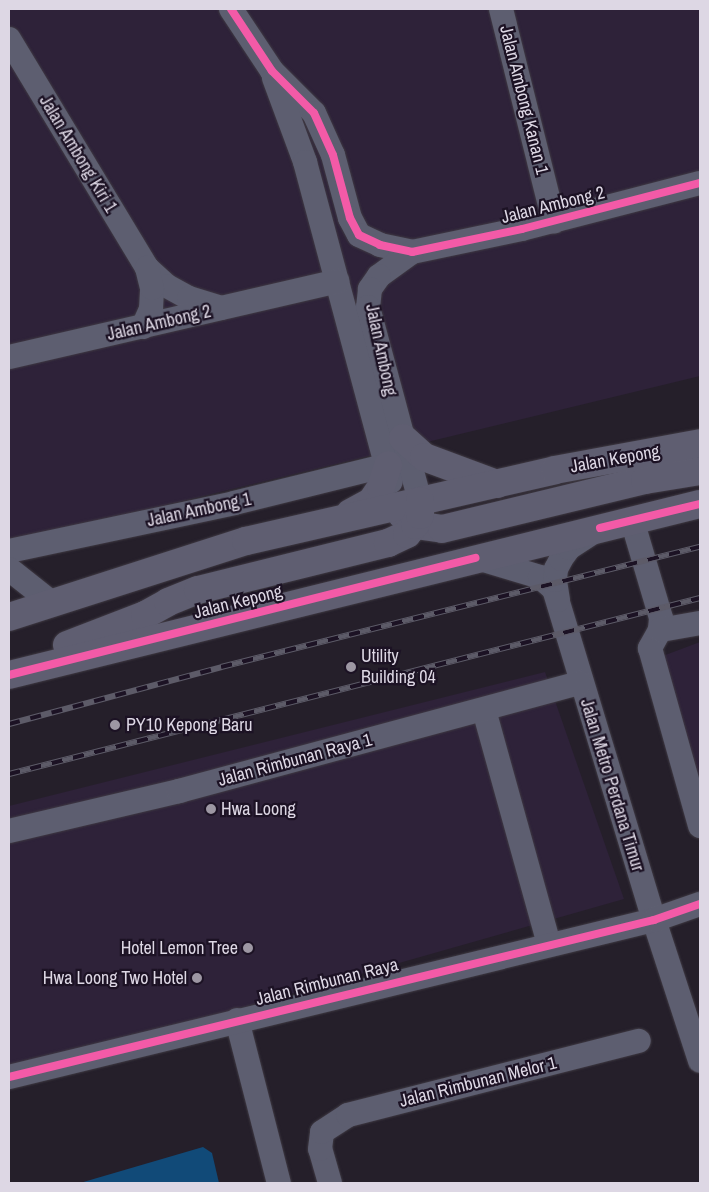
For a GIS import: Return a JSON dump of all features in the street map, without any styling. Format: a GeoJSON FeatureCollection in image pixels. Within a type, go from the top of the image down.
{"type":"FeatureCollection","features":[{"type":"Feature","properties":{"kind":"main road"},"geometry":{"type":"LineString","coordinates":[[402,438],[424,457],[497,484]]}},
{"type":"Feature","properties":{"kind":"main road","name":"Jalan Kepong"},"geometry":{"type":"LineString","coordinates":[[9,617],[246,541],[331,523],[410,511],[497,484],[556,470],[700,443]]}},
{"type":"Feature","properties":{"kind":"main road"},"geometry":{"type":"LineString","coordinates":[[331,523],[371,502],[381,487],[388,465]]}},
{"type":"Feature","properties":{"kind":"main road"},"geometry":{"type":"LineString","coordinates":[[9,667],[145,615],[168,602],[198,590],[388,543],[407,534],[410,511],[442,529],[645,480],[700,471]]}},
{"type":"Feature","properties":{"kind":"main road","name":"Jalan Kepong"},"geometry":{"type":"LineString","coordinates":[[9,675],[700,504]]}},
{"type":"Feature","properties":{"kind":"street","name":"Jalan Ambong"},"geometry":{"type":"LineString","coordinates":[[232,9],[272,71],[314,113],[333,155],[350,218],[360,236],[380,246],[412,252]]}},
{"type":"Feature","properties":{"kind":"street","name":"Jalan Ambong Kanan 1"},"geometry":{"type":"LineString","coordinates":[[501,9],[554,221]]}},
{"type":"Feature","properties":{"kind":"street","name":"Jalan Ambong Kiri 1"},"geometry":{"type":"LineString","coordinates":[[9,40],[147,268],[167,286],[190,298],[221,308]]}},
{"type":"Feature","properties":{"kind":"street","name":"Jalan Ambong"},"geometry":{"type":"LineString","coordinates":[[272,71],[305,162],[388,465],[410,511]]}},
{"type":"Feature","properties":{"kind":"street","name":"Jalan Ambong 2"},"geometry":{"type":"LineString","coordinates":[[412,252],[554,221],[700,183]]}},
{"type":"Feature","properties":{"kind":"street","name":"Jalan Ambong"},"geometry":{"type":"LineString","coordinates":[[410,511],[402,438],[368,307],[370,289],[379,276],[412,252]]}},
{"type":"Feature","properties":{"kind":"street","name":"Jalan Ambong Kiri 1"},"geometry":{"type":"LineString","coordinates":[[143,326],[151,309],[152,288],[147,268]]}},
{"type":"Feature","properties":{"kind":"street","name":"Jalan Ambong 2"},"geometry":{"type":"LineString","coordinates":[[9,357],[337,281]]}},
{"type":"Feature","properties":{"kind":"street","name":"Jalan Ambong 1"},"geometry":{"type":"LineString","coordinates":[[9,551],[234,503],[388,465]]}},
{"type":"Feature","properties":{"kind":"street"},"geometry":{"type":"LineString","coordinates":[[632,520],[661,618],[660,630],[650,648],[700,826]]}},
{"type":"Feature","properties":{"kind":"street"},"geometry":{"type":"LineString","coordinates":[[560,610],[555,580],[556,569],[569,548],[600,528]]}},
{"type":"Feature","properties":{"kind":"street","name":"Jalan Metro Perdana Timur"},"geometry":{"type":"LineString","coordinates":[[476,558],[540,577],[554,589],[580,682],[700,1061]]}},
{"type":"Feature","properties":{"kind":"street"},"geometry":{"type":"LineString","coordinates":[[9,569],[52,603]]}},
{"type":"Feature","properties":{"kind":"street"},"geometry":{"type":"LineString","coordinates":[[660,630],[700,623]]}},
{"type":"Feature","properties":{"kind":"street","name":"Jalan Rimbunan Raya 1"},"geometry":{"type":"LineString","coordinates":[[9,831],[179,791],[484,710],[580,682]]}},
{"type":"Feature","properties":{"kind":"street"},"geometry":{"type":"LineString","coordinates":[[484,710],[549,944]]}},
{"type":"Feature","properties":{"kind":"street","name":"Jalan Rimbunan Raya"},"geometry":{"type":"LineString","coordinates":[[9,1077],[549,944],[654,920],[700,904]]}},
{"type":"Feature","properties":{"kind":"street"},"geometry":{"type":"LineString","coordinates":[[237,1020],[279,1183]]}},
{"type":"Feature","properties":{"kind":"street","name":"Jalan Rimbunan Melor 1"},"geometry":{"type":"LineString","coordinates":[[330,1183],[320,1148],[322,1132],[348,1115],[639,1041]]}},
{"type":"Feature","properties":{"kind":"shaded area"},"geometry":{"type":"Polygon","coordinates":[[[9,9],[700,9],[700,376],[9,543],[9,9]]]}},
{"type":"Feature","properties":{"kind":"shaded area"},"geometry":{"type":"Polygon","coordinates":[[[700,642],[700,792],[660,657],[700,642]]]}},
{"type":"Feature","properties":{"kind":"shaded area"},"geometry":{"type":"Polygon","coordinates":[[[545,672],[624,899],[9,1074],[9,806],[545,672]]]}},
{"type":"Feature","properties":{"kind":"water"},"geometry":{"type":"Polygon","coordinates":[[[203,1147],[212,1153],[219,1183],[80,1183],[203,1147]]]}},
{"type":"Feature","properties":{"kind":"railway"},"geometry":{"type":"LineString","coordinates":[[9,724],[221,667],[700,547]]}},
{"type":"Feature","properties":{"kind":"railway"},"geometry":{"type":"LineString","coordinates":[[9,774],[700,598]]}},
{"type":"Feature","properties":{"kind":"cycle path"},"geometry":{"type":"LineString","coordinates":[[231,9],[272,71],[314,113],[333,155],[350,218],[359,235],[380,245],[412,252],[522,229],[700,183]]}},
{"type":"Feature","properties":{"kind":"cycle path"},"geometry":{"type":"LineString","coordinates":[[600,528],[700,504]]}},
{"type":"Feature","properties":{"kind":"cycle path"},"geometry":{"type":"LineString","coordinates":[[9,675],[476,558]]}},
{"type":"Feature","properties":{"kind":"cycle path"},"geometry":{"type":"LineString","coordinates":[[9,1077],[654,920],[700,904]]}},
{"type":"Feature","properties":{"kind":"place","name":"Utility Building 04"},"geometry":{"type":"Point","coordinates":[351,667]}},
{"type":"Feature","properties":{"kind":"place","name":"PY10 Kepong Baru"},"geometry":{"type":"Point","coordinates":[115,725]}},
{"type":"Feature","properties":{"kind":"place","name":"Hwa Loong"},"geometry":{"type":"Point","coordinates":[211,809]}},
{"type":"Feature","properties":{"kind":"place","name":"Hotel Lemon Tree"},"geometry":{"type":"Point","coordinates":[248,948]}},
{"type":"Feature","properties":{"kind":"place","name":"Hwa Loong Two Hotel"},"geometry":{"type":"Point","coordinates":[197,978]}}]}
